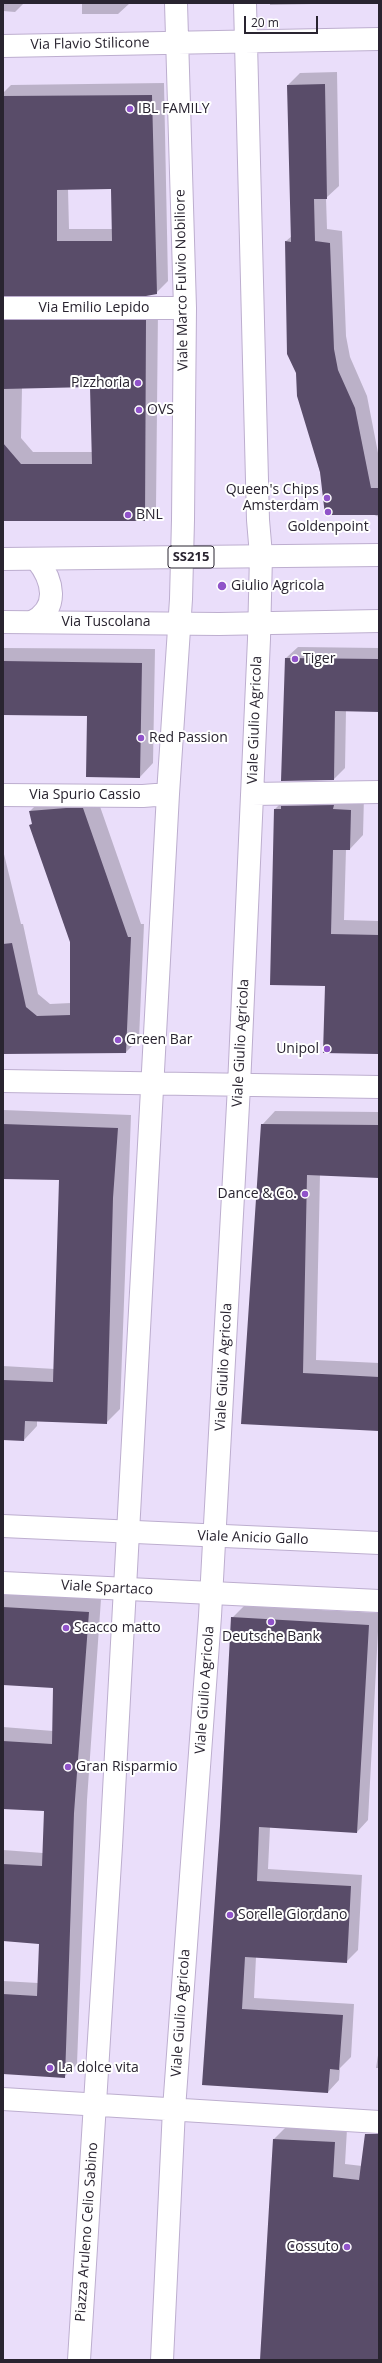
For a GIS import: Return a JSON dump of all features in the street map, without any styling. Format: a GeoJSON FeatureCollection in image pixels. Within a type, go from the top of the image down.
{"type":"FeatureCollection","features":[{"type":"Feature","properties":{"kind":"street","name":"Viale Marco Fulvio Nobiliore"},"geometry":{"type":"LineString","coordinates":[[176,3],[185,308],[182,557]]}},
{"type":"Feature","properties":{"kind":"street"},"geometry":{"type":"LineString","coordinates":[[245,3],[258,520],[261,556],[259,624]]}},
{"type":"Feature","properties":{"kind":"street","name":"Via Flavio Stilicone"},"geometry":{"type":"LineString","coordinates":[[3,46],[379,39]]}},
{"type":"Feature","properties":{"kind":"street","name":"Via Emilio Lepido"},"geometry":{"type":"LineString","coordinates":[[3,308],[185,308]]}},
{"type":"Feature","properties":{"kind":"street","name":"SS215"},"geometry":{"type":"LineString","coordinates":[[3,559],[38,560],[379,555]]}},
{"type":"Feature","properties":{"kind":"street"},"geometry":{"type":"LineString","coordinates":[[96,2104],[182,557]]}},
{"type":"Feature","properties":{"kind":"street","name":"Via Tuscolana"},"geometry":{"type":"LineString","coordinates":[[32,622],[47,611],[51,596],[48,578],[38,560]]}},
{"type":"Feature","properties":{"kind":"street","name":"Via Tuscolana"},"geometry":{"type":"LineString","coordinates":[[3,622],[259,624],[379,621]]}},
{"type":"Feature","properties":{"kind":"street","name":"Viale Giulio Agricola"},"geometry":{"type":"LineString","coordinates":[[174,2109],[215,1536],[239,1086],[259,624]]}},
{"type":"Feature","properties":{"kind":"street"},"geometry":{"type":"LineString","coordinates":[[252,794],[379,792]]}},
{"type":"Feature","properties":{"kind":"street","name":"Via Spurio Cassio"},"geometry":{"type":"LineString","coordinates":[[3,795],[143,796],[168,794]]}},
{"type":"Feature","properties":{"kind":"street"},"geometry":{"type":"LineString","coordinates":[[3,1081],[239,1086],[379,1087]]}},
{"type":"Feature","properties":{"kind":"street"},"geometry":{"type":"LineString","coordinates":[[3,1526],[127,1533]]}},
{"type":"Feature","properties":{"kind":"street","name":"Viale Anicio Gallo"},"geometry":{"type":"LineString","coordinates":[[127,1533],[379,1543]]}},
{"type":"Feature","properties":{"kind":"street","name":"Viale Spartaco"},"geometry":{"type":"LineString","coordinates":[[3,1584],[211,1593]]}},
{"type":"Feature","properties":{"kind":"street"},"geometry":{"type":"LineString","coordinates":[[211,1593],[379,1601]]}},
{"type":"Feature","properties":{"kind":"street"},"geometry":{"type":"LineString","coordinates":[[3,2099],[174,2109],[277,2117],[379,2122]]}},
{"type":"Feature","properties":{"kind":"street","name":"Piazza Aruleno Celio Sabino"},"geometry":{"type":"LineString","coordinates":[[79,2360],[96,2104]]}},
{"type":"Feature","properties":{"kind":"street"},"geometry":{"type":"LineString","coordinates":[[162,2360],[174,2109]]}},
{"type":"Feature","properties":{"kind":"building"},"geometry":{"type":"Polygon","coordinates":[[[325,84],[327,199],[314,199],[315,241],[330,243],[334,349],[338,370],[355,408],[371,488],[379,488],[379,515],[325,515],[320,472],[297,396],[296,373],[287,354],[285,241],[291,242],[287,85],[325,84]]]}},
{"type":"Feature","properties":{"kind":"building"},"geometry":{"type":"Polygon","coordinates":[[[152,95],[157,294],[146,296],[3,296],[3,96],[152,95]],[[111,189],[57,190],[57,241],[112,241],[111,189]]]}},
{"type":"Feature","properties":{"kind":"building"},"geometry":{"type":"Polygon","coordinates":[[[3,320],[146,320],[145,521],[3,521],[3,443],[21,464],[92,464],[90,387],[3,389],[3,320]]]}},
{"type":"Feature","properties":{"kind":"building"},"geometry":{"type":"Polygon","coordinates":[[[285,658],[379,659],[379,712],[335,711],[334,780],[281,781],[285,658]]]}},
{"type":"Feature","properties":{"kind":"building"},"geometry":{"type":"Polygon","coordinates":[[[3,661],[142,663],[140,778],[86,777],[87,716],[3,715],[3,661]]]}},
{"type":"Feature","properties":{"kind":"building"},"geometry":{"type":"Polygon","coordinates":[[[334,805],[333,809],[351,810],[350,850],[333,850],[331,934],[379,935],[378,1054],[323,1053],[325,986],[270,985],[274,809],[281,809],[281,806],[334,805]]]}},
{"type":"Feature","properties":{"kind":"building"},"geometry":{"type":"Polygon","coordinates":[[[83,808],[128,937],[131,937],[126,1053],[3,1054],[3,944],[12,943],[26,1007],[37,1016],[70,1015],[70,942],[29,825],[32,824],[29,811],[83,808]]]}},
{"type":"Feature","properties":{"kind":"building"},"geometry":{"type":"Polygon","coordinates":[[[3,1124],[118,1128],[113,1198],[107,1424],[25,1421],[24,1441],[3,1440],[3,1380],[53,1382],[59,1180],[3,1179],[3,1124]]]}},
{"type":"Feature","properties":{"kind":"building"},"geometry":{"type":"Polygon","coordinates":[[[261,1124],[379,1125],[379,1178],[307,1175],[303,1373],[379,1377],[379,1431],[241,1424],[261,1124]]]}},
{"type":"Feature","properties":{"kind":"building"},"geometry":{"type":"Polygon","coordinates":[[[3,1607],[89,1612],[74,1813],[65,2078],[3,2074],[3,1994],[37,1996],[39,1944],[3,1941],[3,1864],[42,1866],[44,1811],[3,1809],[3,1741],[52,1744],[53,1688],[3,1685],[3,1607]]]}},
{"type":"Feature","properties":{"kind":"building"},"geometry":{"type":"Polygon","coordinates":[[[231,1617],[369,1625],[357,1833],[259,1827],[257,1881],[351,1886],[347,1963],[245,1957],[242,2009],[343,2015],[339,2070],[330,2069],[328,2093],[202,2085],[220,1826],[231,1617]]]}},
{"type":"Feature","properties":{"kind":"building"},"geometry":{"type":"Polygon","coordinates":[[[365,2134],[379,2134],[379,2360],[260,2360],[273,2139],[335,2142],[333,2177],[359,2180],[365,2134]]]}},
{"type":"Feature","properties":{"kind":"place","name":"IBL FAMILY"},"geometry":{"type":"Point","coordinates":[130,109]}},
{"type":"Feature","properties":{"kind":"place","name":"Pizzhoria"},"geometry":{"type":"Point","coordinates":[138,383]}},
{"type":"Feature","properties":{"kind":"place","name":"OVS"},"geometry":{"type":"Point","coordinates":[139,410]}},
{"type":"Feature","properties":{"kind":"place","name":"Queen's Chips Amsterdam"},"geometry":{"type":"Point","coordinates":[327,498]}},
{"type":"Feature","properties":{"kind":"place","name":"Goldenpoint"},"geometry":{"type":"Point","coordinates":[328,512]}},
{"type":"Feature","properties":{"kind":"place","name":"BNL"},"geometry":{"type":"Point","coordinates":[128,515]}},
{"type":"Feature","properties":{"kind":"place","name":"Giulio Agricola"},"geometry":{"type":"Point","coordinates":[222,586]}},
{"type":"Feature","properties":{"kind":"place","name":"Tiger"},"geometry":{"type":"Point","coordinates":[295,659]}},
{"type":"Feature","properties":{"kind":"place","name":"Red Passion"},"geometry":{"type":"Point","coordinates":[141,738]}},
{"type":"Feature","properties":{"kind":"place","name":"Green Bar"},"geometry":{"type":"Point","coordinates":[118,1040]}},
{"type":"Feature","properties":{"kind":"place","name":"Unipol"},"geometry":{"type":"Point","coordinates":[327,1049]}},
{"type":"Feature","properties":{"kind":"place","name":"Dance & Co."},"geometry":{"type":"Point","coordinates":[305,1194]}},
{"type":"Feature","properties":{"kind":"place","name":"Deutsche Bank"},"geometry":{"type":"Point","coordinates":[271,1622]}},
{"type":"Feature","properties":{"kind":"place","name":"Scacco matto"},"geometry":{"type":"Point","coordinates":[66,1628]}},
{"type":"Feature","properties":{"kind":"place","name":"Gran Risparmio"},"geometry":{"type":"Point","coordinates":[68,1767]}},
{"type":"Feature","properties":{"kind":"place","name":"Sorelle Giordano"},"geometry":{"type":"Point","coordinates":[230,1915]}},
{"type":"Feature","properties":{"kind":"place","name":"La dolce vita"},"geometry":{"type":"Point","coordinates":[50,2068]}},
{"type":"Feature","properties":{"kind":"place","name":"Cossuto"},"geometry":{"type":"Point","coordinates":[347,2247]}}]}
